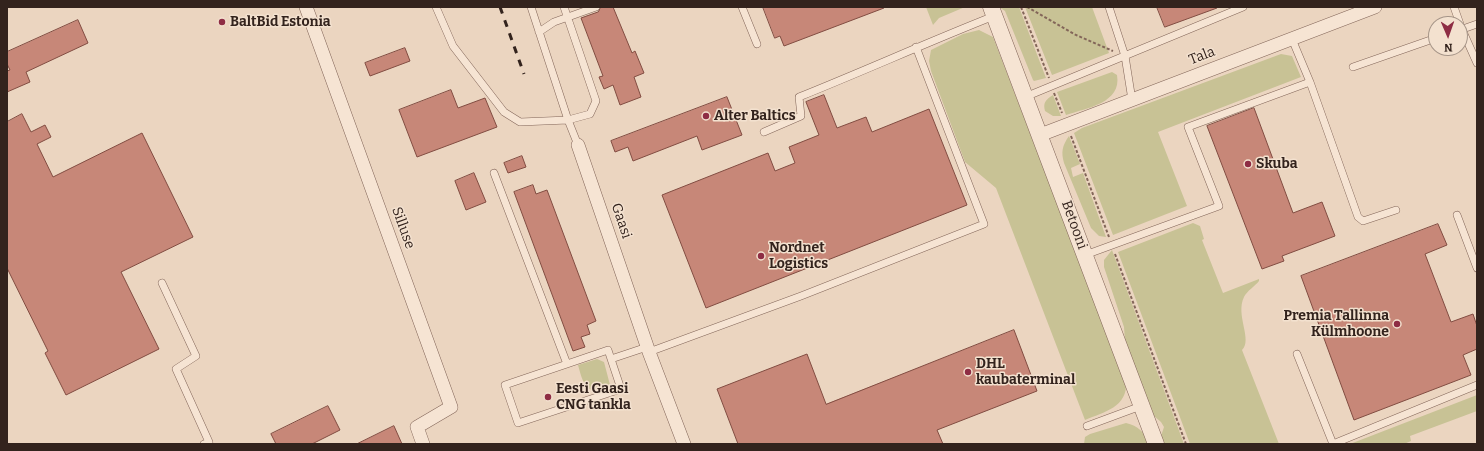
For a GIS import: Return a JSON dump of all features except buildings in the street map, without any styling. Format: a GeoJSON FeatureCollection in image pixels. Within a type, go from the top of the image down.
{"type":"FeatureCollection","features":[{"type":"Feature","properties":{"kind":"street","name":"Silluse"},"geometry":{"type":"LineString","coordinates":[[306,7],[451,407],[417,427],[423,444]]}},
{"type":"Feature","properties":{"kind":"street","name":"Tala"},"geometry":{"type":"LineString","coordinates":[[1040,135],[1375,7]]}},
{"type":"Feature","properties":{"kind":"street","name":"Betooni"},"geometry":{"type":"LineString","coordinates":[[993,11],[1156,444]]}},
{"type":"Feature","properties":{"kind":"street","name":"Gaasi"},"geometry":{"type":"LineString","coordinates":[[578,145],[648,349],[684,444]]}},
{"type":"Feature","properties":{"kind":"lane"},"geometry":{"type":"LineString","coordinates":[[436,7],[453,46],[504,112],[520,122],[568,120],[590,114],[596,101],[564,7]]}},
{"type":"Feature","properties":{"kind":"lane","name":"Gaasi"},"geometry":{"type":"LineString","coordinates":[[531,7],[568,120],[578,145]]}},
{"type":"Feature","properties":{"kind":"lane"},"geometry":{"type":"LineString","coordinates":[[539,32],[554,22],[596,7]]}},
{"type":"Feature","properties":{"kind":"lane"},"geometry":{"type":"LineString","coordinates":[[742,7],[757,44]]}},
{"type":"Feature","properties":{"kind":"lane"},"geometry":{"type":"LineString","coordinates":[[1109,7],[1125,56],[1132,100]]}},
{"type":"Feature","properties":{"kind":"lane"},"geometry":{"type":"LineString","coordinates":[[1025,97],[1243,7]]}},
{"type":"Feature","properties":{"kind":"lane"},"geometry":{"type":"LineString","coordinates":[[764,132],[801,116],[798,97],[886,62],[916,46],[993,11]]}},
{"type":"Feature","properties":{"kind":"lane"},"geometry":{"type":"LineString","coordinates":[[1292,39],[1310,82],[1358,217],[1363,221],[1369,220],[1396,210]]}},
{"type":"Feature","properties":{"kind":"lane"},"geometry":{"type":"LineString","coordinates":[[1353,67],[1428,41]]}},
{"type":"Feature","properties":{"kind":"lane"},"geometry":{"type":"LineString","coordinates":[[1468,44],[1477,63]]}},
{"type":"Feature","properties":{"kind":"lane"},"geometry":{"type":"LineString","coordinates":[[611,359],[648,349],[801,296],[984,224],[916,46]]}},
{"type":"Feature","properties":{"kind":"lane"},"geometry":{"type":"LineString","coordinates":[[1084,255],[1219,206],[1188,127],[1310,82]]}},
{"type":"Feature","properties":{"kind":"lane"},"geometry":{"type":"LineString","coordinates":[[494,173],[567,364]]}},
{"type":"Feature","properties":{"kind":"lane"},"geometry":{"type":"LineString","coordinates":[[1457,215],[1477,268]]}},
{"type":"Feature","properties":{"kind":"lane"},"geometry":{"type":"LineString","coordinates":[[162,283],[196,356],[176,369],[209,442],[204,444]]}},
{"type":"Feature","properties":{"kind":"lane"},"geometry":{"type":"LineString","coordinates":[[608,350],[611,359],[621,388],[518,423],[505,385],[608,350]]}},
{"type":"Feature","properties":{"kind":"lane"},"geometry":{"type":"LineString","coordinates":[[1297,354],[1333,444],[1477,385]]}},
{"type":"Feature","properties":{"kind":"lane"},"geometry":{"type":"LineString","coordinates":[[1087,426],[1141,406]]}},
{"type":"Feature","properties":{"kind":"path"},"geometry":{"type":"LineString","coordinates":[[1022,7],[1186,444]]}},
{"type":"Feature","properties":{"kind":"path"},"geometry":{"type":"LineString","coordinates":[[1027,7],[1076,35],[1125,56]]}},
{"type":"Feature","properties":{"kind":"shaded area"},"geometry":{"type":"Polygon","coordinates":[[[926,7],[965,7],[939,18],[933,25],[926,7]]]}},
{"type":"Feature","properties":{"kind":"shaded area"},"geometry":{"type":"Polygon","coordinates":[[[999,7],[1019,7],[1046,78],[1033,80],[1005,11],[999,7]]]}},
{"type":"Feature","properties":{"kind":"shaded area"},"geometry":{"type":"Polygon","coordinates":[[[1025,7],[1092,7],[1109,53],[1052,75],[1025,7]]]}},
{"type":"Feature","properties":{"kind":"shaded area"},"geometry":{"type":"Polygon","coordinates":[[[979,30],[993,37],[1126,382],[1126,390],[1119,403],[1107,411],[1085,420],[996,188],[965,162],[931,71],[929,61],[931,50],[963,34],[979,30]]]}},
{"type":"Feature","properties":{"kind":"shaded area"},"geometry":{"type":"Polygon","coordinates":[[[1281,54],[1292,56],[1301,77],[1158,132],[1187,206],[1113,235],[1074,133],[1082,128],[1281,54]]]}},
{"type":"Feature","properties":{"kind":"shaded area"},"geometry":{"type":"Polygon","coordinates":[[[1112,72],[1117,75],[1117,84],[1114,92],[1109,98],[1093,107],[1066,115],[1057,92],[1112,72]]]}},
{"type":"Feature","properties":{"kind":"shaded area"},"geometry":{"type":"Polygon","coordinates":[[[1053,95],[1061,116],[1053,116],[1045,111],[1045,102],[1053,95]]]}},
{"type":"Feature","properties":{"kind":"shaded area"},"geometry":{"type":"Polygon","coordinates":[[[1069,136],[1080,164],[1071,168],[1073,177],[1083,173],[1106,237],[1099,236],[1091,228],[1064,163],[1063,149],[1069,136]]]}},
{"type":"Feature","properties":{"kind":"shaded area"},"geometry":{"type":"Polygon","coordinates":[[[1193,223],[1200,226],[1204,239],[1202,240],[1223,293],[1259,279],[1259,281],[1245,295],[1242,304],[1241,311],[1246,340],[1245,346],[1242,350],[1279,444],[1190,444],[1118,252],[1193,223]]]}},
{"type":"Feature","properties":{"kind":"shaded area"},"geometry":{"type":"Polygon","coordinates":[[[1112,250],[1184,444],[1164,444],[1161,436],[1164,427],[1154,416],[1125,341],[1124,327],[1104,267],[1104,260],[1112,250]]]}},
{"type":"Feature","properties":{"kind":"shaded area"},"geometry":{"type":"Polygon","coordinates":[[[597,359],[604,362],[610,385],[605,388],[592,390],[585,384],[578,365],[597,359]]]}},
{"type":"Feature","properties":{"kind":"shaded area"},"geometry":{"type":"Polygon","coordinates":[[[1477,395],[1477,411],[1410,436],[1411,441],[1404,444],[1350,444],[1477,395]]]}},
{"type":"Feature","properties":{"kind":"shaded area"},"geometry":{"type":"Polygon","coordinates":[[[1126,423],[1140,430],[1149,444],[1084,444],[1085,437],[1090,434],[1126,423]]]}},
{"type":"Feature","properties":{"kind":"railway"},"geometry":{"type":"LineString","coordinates":[[500,7],[524,74]]}},
{"type":"Feature","properties":{"kind":"place","name":"BaltBid Estonia"},"geometry":{"type":"Point","coordinates":[222,22]}},
{"type":"Feature","properties":{"kind":"place","name":"Alter Baltics"},"geometry":{"type":"Point","coordinates":[706,116]}},
{"type":"Feature","properties":{"kind":"place","name":"Skuba"},"geometry":{"type":"Point","coordinates":[1248,164]}},
{"type":"Feature","properties":{"kind":"place","name":"Nordnet Logistics"},"geometry":{"type":"Point","coordinates":[761,256]}},
{"type":"Feature","properties":{"kind":"place","name":"Premia Tallinna Külmhoone"},"geometry":{"type":"Point","coordinates":[1397,324]}},
{"type":"Feature","properties":{"kind":"place","name":"DHL kaubaterminal"},"geometry":{"type":"Point","coordinates":[968,372]}},
{"type":"Feature","properties":{"kind":"place","name":"Eesti Gaasi CNG tankla"},"geometry":{"type":"Point","coordinates":[548,397]}}]}
